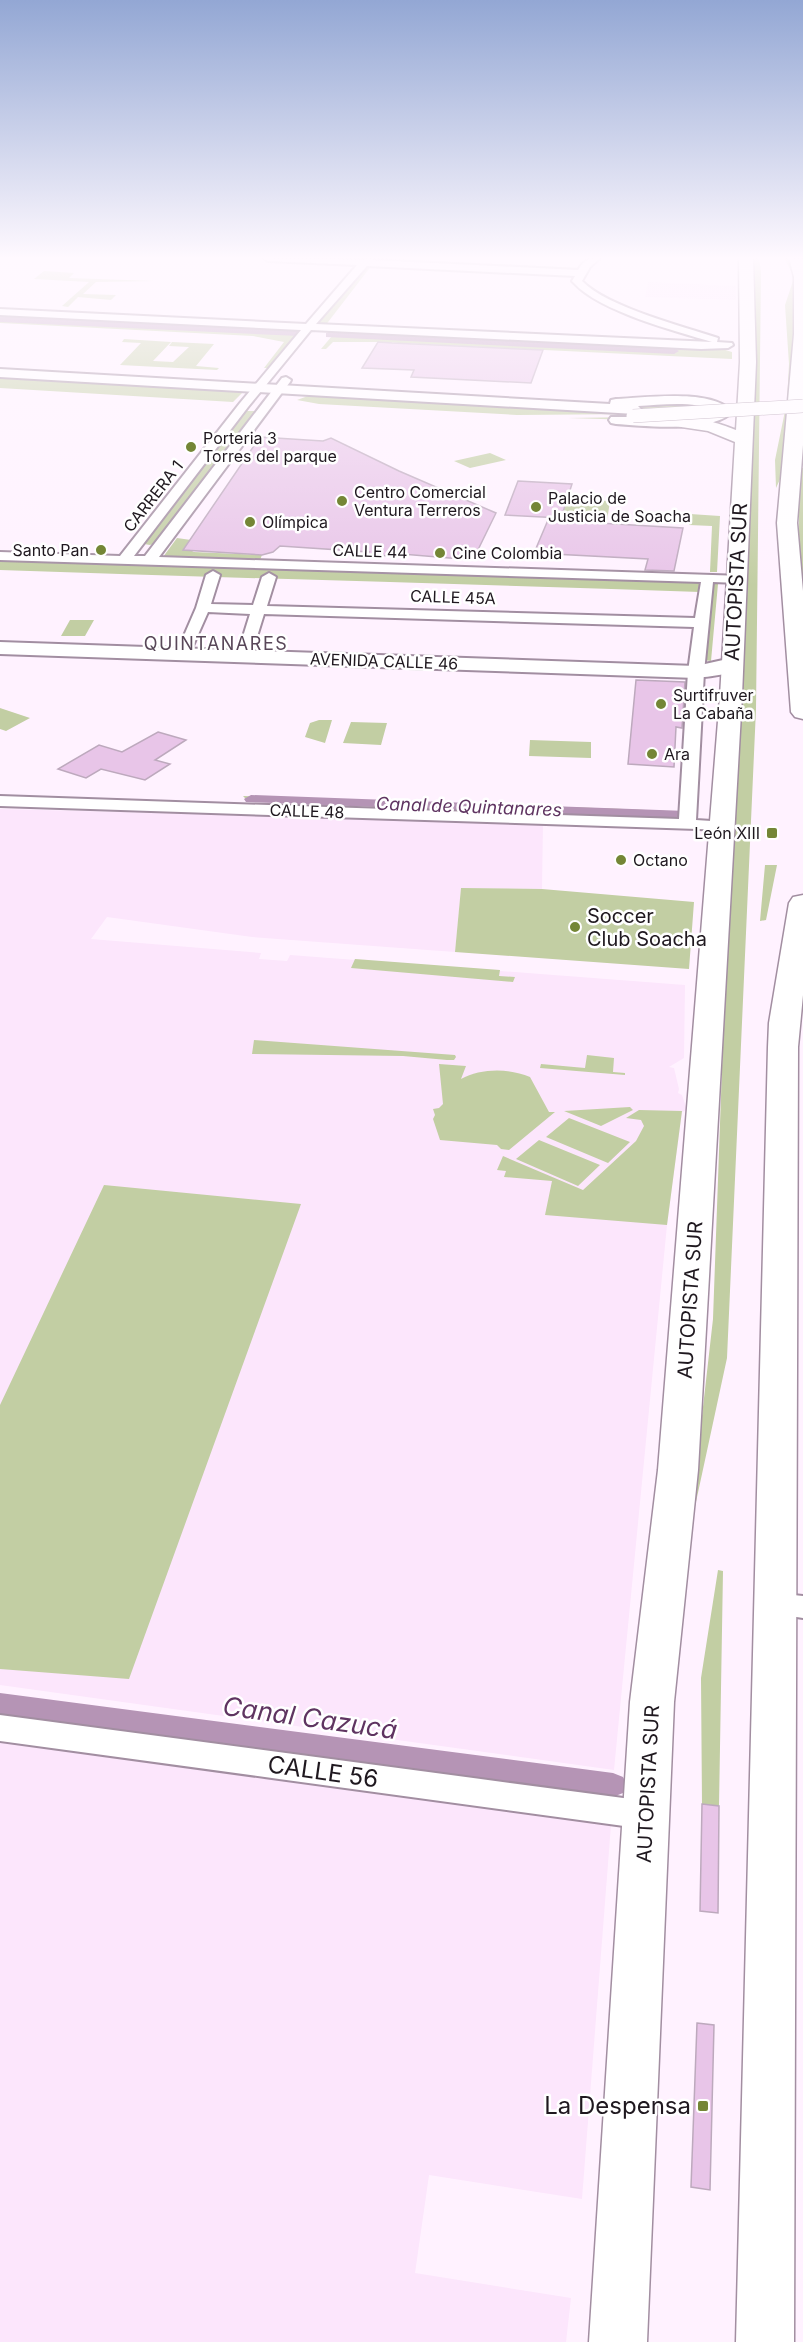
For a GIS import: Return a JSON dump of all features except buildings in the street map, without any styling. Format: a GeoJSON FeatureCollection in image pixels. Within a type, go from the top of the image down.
{"type":"FeatureCollection","features":[{"type":"Feature","properties":{"kind":"highway","name":"AUTOPISTA SUR"},"geometry":{"type":"LineString","coordinates":[[618,2342],[652,1702],[678,1470],[704,825],[732,680],[723,582],[744,439],[740,367]]}},
{"type":"Feature","properties":{"kind":"highway"},"geometry":{"type":"LineString","coordinates":[[799,367],[787,523],[803,712]]}},
{"type":"Feature","properties":{"kind":"highway"},"geometry":{"type":"LineString","coordinates":[[674,422],[711,426],[744,439]]}},
{"type":"Feature","properties":{"kind":"highway"},"geometry":{"type":"LineString","coordinates":[[765,2342],[789,1605],[783,1047],[803,903]]}},
{"type":"Feature","properties":{"kind":"main road"},"geometry":{"type":"LineString","coordinates":[[687,402],[722,395],[737,367]]}},
{"type":"Feature","properties":{"kind":"main road"},"geometry":{"type":"LineString","coordinates":[[0,373],[489,400],[634,413]]}},
{"type":"Feature","properties":{"kind":"main road"},"geometry":{"type":"LineString","coordinates":[[374,409],[304,405],[292,401],[296,397],[305,395],[392,395]]}},
{"type":"Feature","properties":{"kind":"main road"},"geometry":{"type":"LineString","coordinates":[[474,416],[674,422],[711,418],[725,412],[714,404],[687,402],[489,400]]}},
{"type":"Feature","properties":{"kind":"main road"},"geometry":{"type":"LineString","coordinates":[[228,404],[286,407]]}},
{"type":"Feature","properties":{"kind":"main road"},"geometry":{"type":"LineString","coordinates":[[521,418],[803,404]]}},
{"type":"Feature","properties":{"kind":"main road","name":"AVENIDA CALLE 46"},"geometry":{"type":"LineString","coordinates":[[0,648],[696,672],[718,669],[732,680]]}},
{"type":"Feature","properties":{"kind":"main road"},"geometry":{"type":"LineString","coordinates":[[696,672],[715,681],[732,680]]}},
{"type":"Feature","properties":{"kind":"street","name":"CARRERA 1"},"geometry":{"type":"LineString","coordinates":[[124,560],[244,405],[279,367]]}},
{"type":"Feature","properties":{"kind":"street","name":"CARRERA 1"},"geometry":{"type":"LineString","coordinates":[[149,561],[264,406],[295,369]]}},
{"type":"Feature","properties":{"kind":"street"},"geometry":{"type":"LineString","coordinates":[[136,544],[148,548],[160,546]]}},
{"type":"Feature","properties":{"kind":"street","name":"CALLE 44"},"geometry":{"type":"LineString","coordinates":[[0,556],[723,582]]}},
{"type":"Feature","properties":{"kind":"street"},"geometry":{"type":"LineString","coordinates":[[183,654],[203,608],[213,575]]}},
{"type":"Feature","properties":{"kind":"street"},"geometry":{"type":"LineString","coordinates":[[244,656],[269,577]]}},
{"type":"Feature","properties":{"kind":"street"},"geometry":{"type":"LineString","coordinates":[[704,825],[696,672],[701,622],[723,582]]}},
{"type":"Feature","properties":{"kind":"street","name":"CALLE 45A"},"geometry":{"type":"LineString","coordinates":[[203,608],[701,622]]}},
{"type":"Feature","properties":{"kind":"street","name":"CALLE 48"},"geometry":{"type":"LineString","coordinates":[[0,801],[456,814],[704,825]]}},
{"type":"Feature","properties":{"kind":"street","name":"CALLE 56"},"geometry":{"type":"LineString","coordinates":[[0,1728],[646,1815]]}},
{"type":"Feature","properties":{"kind":"shaded area"},"geometry":{"type":"Polygon","coordinates":[[[0,809],[543,822],[542,889],[461,888],[455,952],[252,937],[107,917],[91,939],[261,953],[259,959],[287,961],[290,955],[685,985],[684,1058],[669,1067],[674,1068],[678,1093],[682,1095],[687,1110],[682,1112],[667,1225],[614,1770],[0,1685],[0,809]]]}},
{"type":"Feature","properties":{"kind":"shaded area"},"geometry":{"type":"Polygon","coordinates":[[[0,1739],[611,1825],[582,2199],[429,2175],[415,2273],[571,2298],[566,2342],[0,2342],[0,1739]]]}},
{"type":"Feature","properties":{"kind":"green space"},"geometry":{"type":"Polygon","coordinates":[[[164,367],[219,368],[217,370],[164,367]]]}},
{"type":"Feature","properties":{"kind":"green space"},"geometry":{"type":"Polygon","coordinates":[[[747,367],[760,367],[756,709],[727,1358],[688,1539],[713,1319],[747,367]]]}},
{"type":"Feature","properties":{"kind":"green space"},"geometry":{"type":"Polygon","coordinates":[[[789,367],[792,367],[787,464],[776,488],[775,460],[787,401],[789,367]]]}},
{"type":"Feature","properties":{"kind":"green space"},"geometry":{"type":"Polygon","coordinates":[[[0,375],[245,390],[233,402],[0,388],[0,375]]]}},
{"type":"Feature","properties":{"kind":"green space"},"geometry":{"type":"Polygon","coordinates":[[[308,396],[635,405],[691,404],[715,407],[634,420],[568,418],[634,417],[635,414],[517,415],[319,404],[297,400],[308,396]]]}},
{"type":"Feature","properties":{"kind":"green space"},"geometry":{"type":"Polygon","coordinates":[[[246,411],[255,411],[155,543],[144,544],[246,411]]]}},
{"type":"Feature","properties":{"kind":"green space"},"geometry":{"type":"Polygon","coordinates":[[[490,453],[506,460],[470,468],[454,461],[490,453]]]}},
{"type":"Feature","properties":{"kind":"green space"},"geometry":{"type":"Polygon","coordinates":[[[800,468],[803,468],[803,602],[798,552],[800,468]]]}},
{"type":"Feature","properties":{"kind":"green space"},"geometry":{"type":"Polygon","coordinates":[[[567,499],[610,501],[607,521],[561,518],[567,499]]]}},
{"type":"Feature","properties":{"kind":"green space"},"geometry":{"type":"Polygon","coordinates":[[[690,514],[720,516],[717,572],[710,572],[712,526],[689,525],[690,514]]]}},
{"type":"Feature","properties":{"kind":"green space"},"geometry":{"type":"Polygon","coordinates":[[[177,538],[191,540],[188,549],[194,552],[262,555],[260,560],[163,557],[177,538]]]}},
{"type":"Feature","properties":{"kind":"green space"},"geometry":{"type":"Polygon","coordinates":[[[0,559],[702,580],[700,592],[0,570],[0,559]]]}},
{"type":"Feature","properties":{"kind":"green space"},"geometry":{"type":"Polygon","coordinates":[[[711,584],[718,584],[711,661],[703,660],[711,584]]]}},
{"type":"Feature","properties":{"kind":"green space"},"geometry":{"type":"Polygon","coordinates":[[[70,620],[94,620],[85,636],[61,636],[70,620]]]}},
{"type":"Feature","properties":{"kind":"green space"},"geometry":{"type":"Polygon","coordinates":[[[0,708],[30,718],[6,731],[0,729],[0,708]]]}},
{"type":"Feature","properties":{"kind":"green space"},"geometry":{"type":"Polygon","coordinates":[[[332,720],[325,743],[305,737],[310,723],[332,720]]]}},
{"type":"Feature","properties":{"kind":"green space"},"geometry":{"type":"Polygon","coordinates":[[[351,722],[387,723],[381,745],[343,743],[351,722]]]}},
{"type":"Feature","properties":{"kind":"green space"},"geometry":{"type":"Polygon","coordinates":[[[530,740],[591,742],[591,758],[529,756],[530,740]]]}},
{"type":"Feature","properties":{"kind":"green space"},"geometry":{"type":"Polygon","coordinates":[[[243,796],[688,812],[687,819],[248,801],[243,796]]]}},
{"type":"Feature","properties":{"kind":"green space"},"geometry":{"type":"Polygon","coordinates":[[[765,865],[777,865],[766,920],[760,921],[765,865]]]}},
{"type":"Feature","properties":{"kind":"green space","name":"Soccer Club Soacha"},"geometry":{"type":"Polygon","coordinates":[[[461,888],[542,889],[694,902],[689,969],[455,952],[461,888]]]}},
{"type":"Feature","properties":{"kind":"green space"},"geometry":{"type":"Polygon","coordinates":[[[355,959],[500,970],[499,976],[515,977],[513,982],[351,968],[355,959]]]}},
{"type":"Feature","properties":{"kind":"green space"},"geometry":{"type":"Polygon","coordinates":[[[254,1040],[455,1055],[456,1057],[454,1060],[447,1060],[403,1056],[252,1054],[254,1040]]]}},
{"type":"Feature","properties":{"kind":"green space"},"geometry":{"type":"Polygon","coordinates":[[[587,1055],[614,1058],[613,1072],[625,1073],[625,1075],[540,1068],[541,1064],[585,1068],[587,1055]]]}},
{"type":"Feature","properties":{"kind":"green space"},"geometry":{"type":"Polygon","coordinates":[[[439,1064],[466,1066],[461,1079],[469,1075],[495,1070],[530,1077],[549,1112],[555,1112],[509,1150],[501,1149],[497,1145],[440,1140],[433,1119],[435,1115],[433,1109],[443,1104],[439,1064]]]}},
{"type":"Feature","properties":{"kind":"green space"},"geometry":{"type":"Polygon","coordinates":[[[630,1107],[633,1110],[601,1126],[564,1111],[630,1107]]]}},
{"type":"Feature","properties":{"kind":"green space"},"geometry":{"type":"Polygon","coordinates":[[[639,1110],[682,1111],[667,1225],[545,1215],[552,1181],[504,1177],[506,1171],[497,1170],[503,1156],[583,1190],[636,1141],[644,1126],[641,1120],[626,1118],[639,1110]]]}},
{"type":"Feature","properties":{"kind":"green space"},"geometry":{"type":"Polygon","coordinates":[[[569,1118],[630,1142],[608,1163],[546,1137],[569,1118]]]}},
{"type":"Feature","properties":{"kind":"green space"},"geometry":{"type":"Polygon","coordinates":[[[539,1140],[600,1165],[578,1186],[516,1159],[539,1140]]]}},
{"type":"Feature","properties":{"kind":"green space"},"geometry":{"type":"Polygon","coordinates":[[[104,1185],[301,1204],[129,1679],[0,1669],[0,1405],[104,1185]]]}},
{"type":"Feature","properties":{"kind":"green space"},"geometry":{"type":"Polygon","coordinates":[[[718,1570],[723,1571],[719,1806],[702,1804],[701,1678],[718,1570]]]}},
{"type":"Feature","properties":{"kind":"green space"},"geometry":{"type":"Polygon","coordinates":[[[0,1694],[614,1775],[612,1796],[0,1715],[0,1694]]]}},
{"type":"Feature","properties":{"kind":"waterway","name":"Canal de Quintanares"},"geometry":{"type":"LineString","coordinates":[[251,799],[687,815]]}},
{"type":"Feature","properties":{"kind":"waterway","name":"Canal Cazucá"},"geometry":{"type":"LineString","coordinates":[[0,1704],[613,1785]]}},
{"type":"Feature","properties":{"kind":"place","name":"Porteria 3 Torres del parque"},"geometry":{"type":"Point","coordinates":[191,447]}},
{"type":"Feature","properties":{"kind":"place","name":"Centro Comercial Ventura Terreros"},"geometry":{"type":"Point","coordinates":[342,501]}},
{"type":"Feature","properties":{"kind":"place","name":"Palacio de Justicia de Soacha"},"geometry":{"type":"Point","coordinates":[536,507]}},
{"type":"Feature","properties":{"kind":"place","name":"Olímpica"},"geometry":{"type":"Point","coordinates":[250,522]}},
{"type":"Feature","properties":{"kind":"place","name":"Santo Pan"},"geometry":{"type":"Point","coordinates":[101,550]}},
{"type":"Feature","properties":{"kind":"place","name":"Cine Colombia"},"geometry":{"type":"Point","coordinates":[440,553]}},
{"type":"Feature","properties":{"kind":"place","name":"Surtifruver La Cabaña"},"geometry":{"type":"Point","coordinates":[661,704]}},
{"type":"Feature","properties":{"kind":"place","name":"Ara"},"geometry":{"type":"Point","coordinates":[652,754]}},
{"type":"Feature","properties":{"kind":"place","name":"León XIII"},"geometry":{"type":"Point","coordinates":[772,833]}},
{"type":"Feature","properties":{"kind":"place","name":"Octano"},"geometry":{"type":"Point","coordinates":[621,860]}},
{"type":"Feature","properties":{"kind":"place","name":"Soccer Club Soacha"},"geometry":{"type":"Point","coordinates":[575,927]}},
{"type":"Feature","properties":{"kind":"place","name":"La Despensa"},"geometry":{"type":"Point","coordinates":[703,2106]}},
{"type":"Feature","properties":{"kind":"district","name":"QUINTANARES"},"geometry":{"type":"Point","coordinates":[216,644]}}]}
